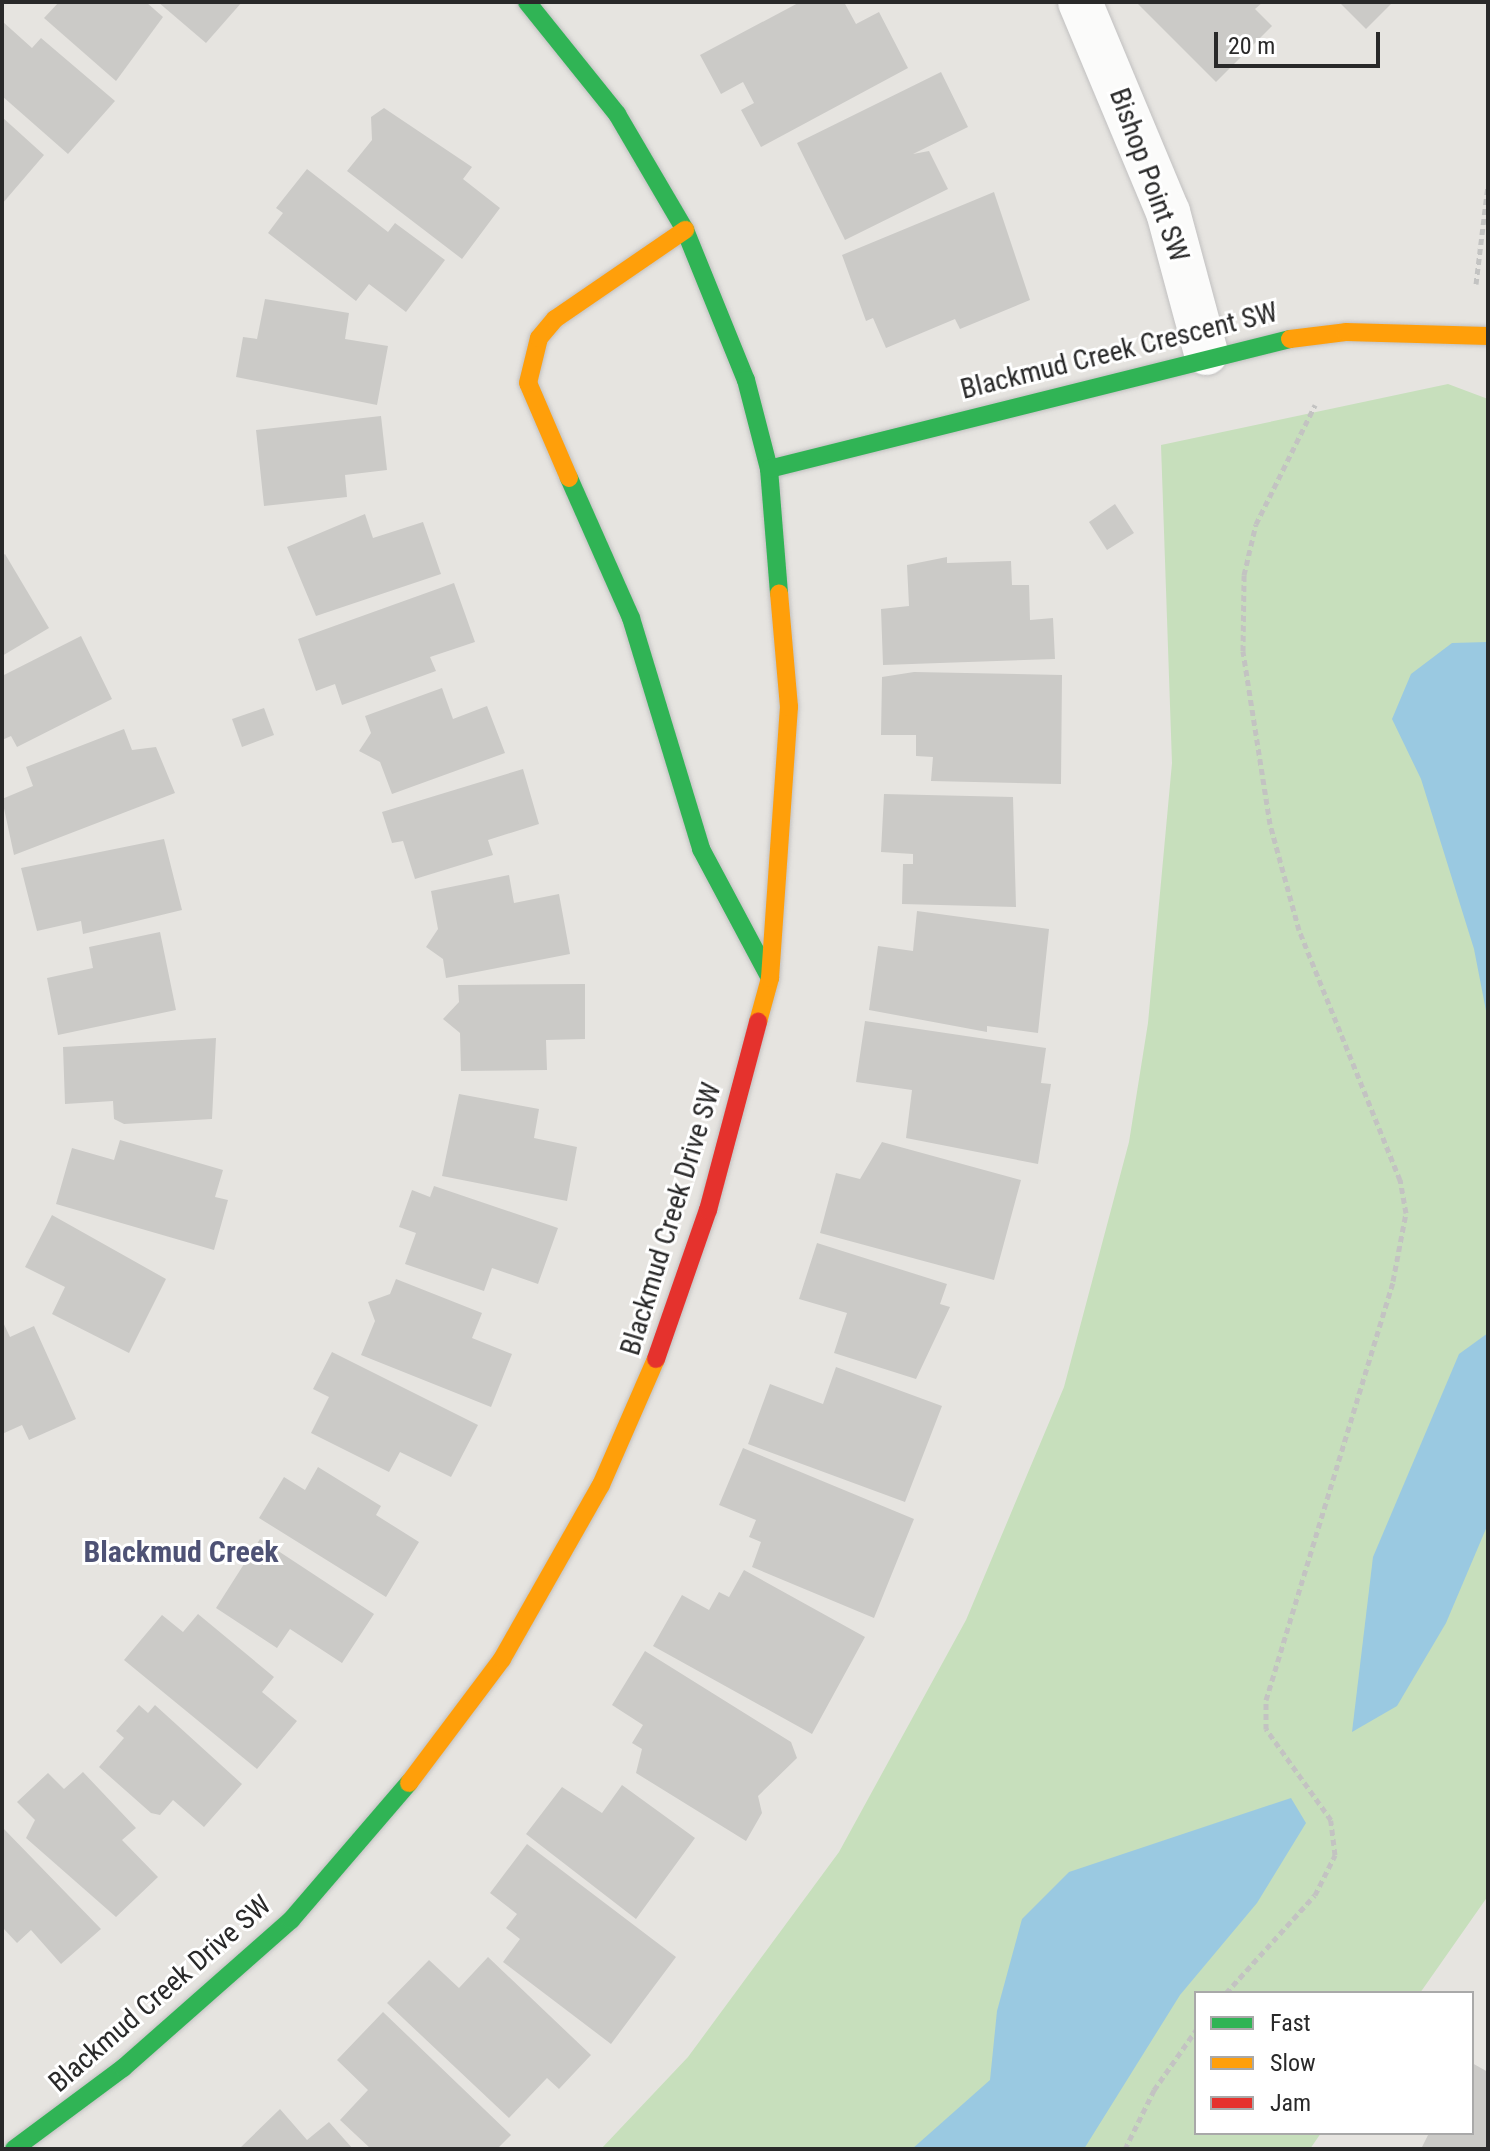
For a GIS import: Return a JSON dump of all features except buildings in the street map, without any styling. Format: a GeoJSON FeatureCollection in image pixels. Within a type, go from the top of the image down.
{"type":"FeatureCollection","features":[{"type":"Feature","properties":{"kind":"street","name":"Blackmud Creek Drive SW"},"geometry":{"type":"LineString","coordinates":[[14,2149],[36,2144],[207,1998],[291,1920],[424,1766],[539,1600],[601,1485],[683,1291],[770,978],[789,707],[769,469],[746,380],[685,230],[608,102],[527,2]]}},
{"type":"Feature","properties":{"kind":"street","name":"Bishop Point SW"},"geometry":{"type":"LineString","coordinates":[[1080,2],[1144,145],[1206,353]]}},
{"type":"Feature","properties":{"kind":"street"},"geometry":{"type":"LineString","coordinates":[[685,230],[555,319],[534,348],[528,383],[631,618],[701,849],[770,978]]}},
{"type":"Feature","properties":{"kind":"street","name":"Blackmud Creek Crescent SW"},"geometry":{"type":"LineString","coordinates":[[769,469],[1206,353],[1346,332],[1488,336]]}},
{"type":"Feature","properties":{"kind":"path"},"geometry":{"type":"LineString","coordinates":[[1476,285],[1488,185]]}},
{"type":"Feature","properties":{"kind":"path"},"geometry":{"type":"LineString","coordinates":[[1228,1991],[1328,1874],[1335,1837],[1317,1799],[1280,1753],[1266,1729],[1269,1685],[1393,1281],[1406,1213],[1400,1180],[1299,930],[1270,824],[1243,651],[1244,575],[1256,524],[1315,405]]}},
{"type":"Feature","properties":{"kind":"path"},"geometry":{"type":"LineString","coordinates":[[1125,2149],[1194,2033]]}},
{"type":"Feature","properties":{"kind":"green space"},"geometry":{"type":"Polygon","coordinates":[[[1448,384],[1488,399],[1488,1896],[1421,1991],[1194,1991],[1194,2135],[1320,2135],[1310,2149],[601,2149],[688,2057],[839,1852],[966,1620],[1064,1387],[1129,1142],[1148,1023],[1172,763],[1161,445],[1448,384]]]}},
{"type":"Feature","properties":{"kind":"water"},"geometry":{"type":"Polygon","coordinates":[[[1488,642],[1488,1021],[1474,949],[1421,779],[1392,719],[1411,674],[1452,643],[1488,642]]]}},
{"type":"Feature","properties":{"kind":"water"},"geometry":{"type":"Polygon","coordinates":[[[1488,1333],[1488,1524],[1446,1623],[1397,1706],[1352,1732],[1373,1557],[1459,1354],[1488,1333]]]}},
{"type":"Feature","properties":{"kind":"water"},"geometry":{"type":"Polygon","coordinates":[[[1291,1798],[1306,1823],[1257,1903],[1180,1995],[1084,2149],[912,2149],[990,2080],[997,2011],[1022,1919],[1069,1872],[1291,1798]]]}},
{"type":"Feature","properties":{"kind":"traffic: fast"},"geometry":{"type":"LineString","coordinates":[[527,2],[617,114],[685,230],[746,380],[769,469],[779,593]]}},
{"type":"Feature","properties":{"kind":"traffic: fast"},"geometry":{"type":"LineString","coordinates":[[769,469],[1290,339]]}},
{"type":"Feature","properties":{"kind":"traffic: fast"},"geometry":{"type":"LineString","coordinates":[[569,478],[631,618],[701,849],[770,978]]}},
{"type":"Feature","properties":{"kind":"traffic: fast"},"geometry":{"type":"LineString","coordinates":[[14,2149],[123,2068],[291,1920],[409,1783]]}},
{"type":"Feature","properties":{"kind":"traffic: slow"},"geometry":{"type":"LineString","coordinates":[[569,478],[528,383],[539,338],[555,319],[685,230]]}},
{"type":"Feature","properties":{"kind":"traffic: slow"},"geometry":{"type":"LineString","coordinates":[[1290,339],[1346,332],[1488,336]]}},
{"type":"Feature","properties":{"kind":"traffic: slow"},"geometry":{"type":"LineString","coordinates":[[758,1022],[770,978],[789,707],[779,593]]}},
{"type":"Feature","properties":{"kind":"traffic: slow"},"geometry":{"type":"LineString","coordinates":[[409,1783],[502,1659],[601,1485],[656,1359]]}},
{"type":"Feature","properties":{"kind":"traffic: jam"},"geometry":{"type":"LineString","coordinates":[[656,1359],[708,1210],[758,1022]]}},
{"type":"Feature","properties":{"kind":"district","name":"Blackmud Creek"},"geometry":{"type":"Point","coordinates":[181,1552]}}]}
